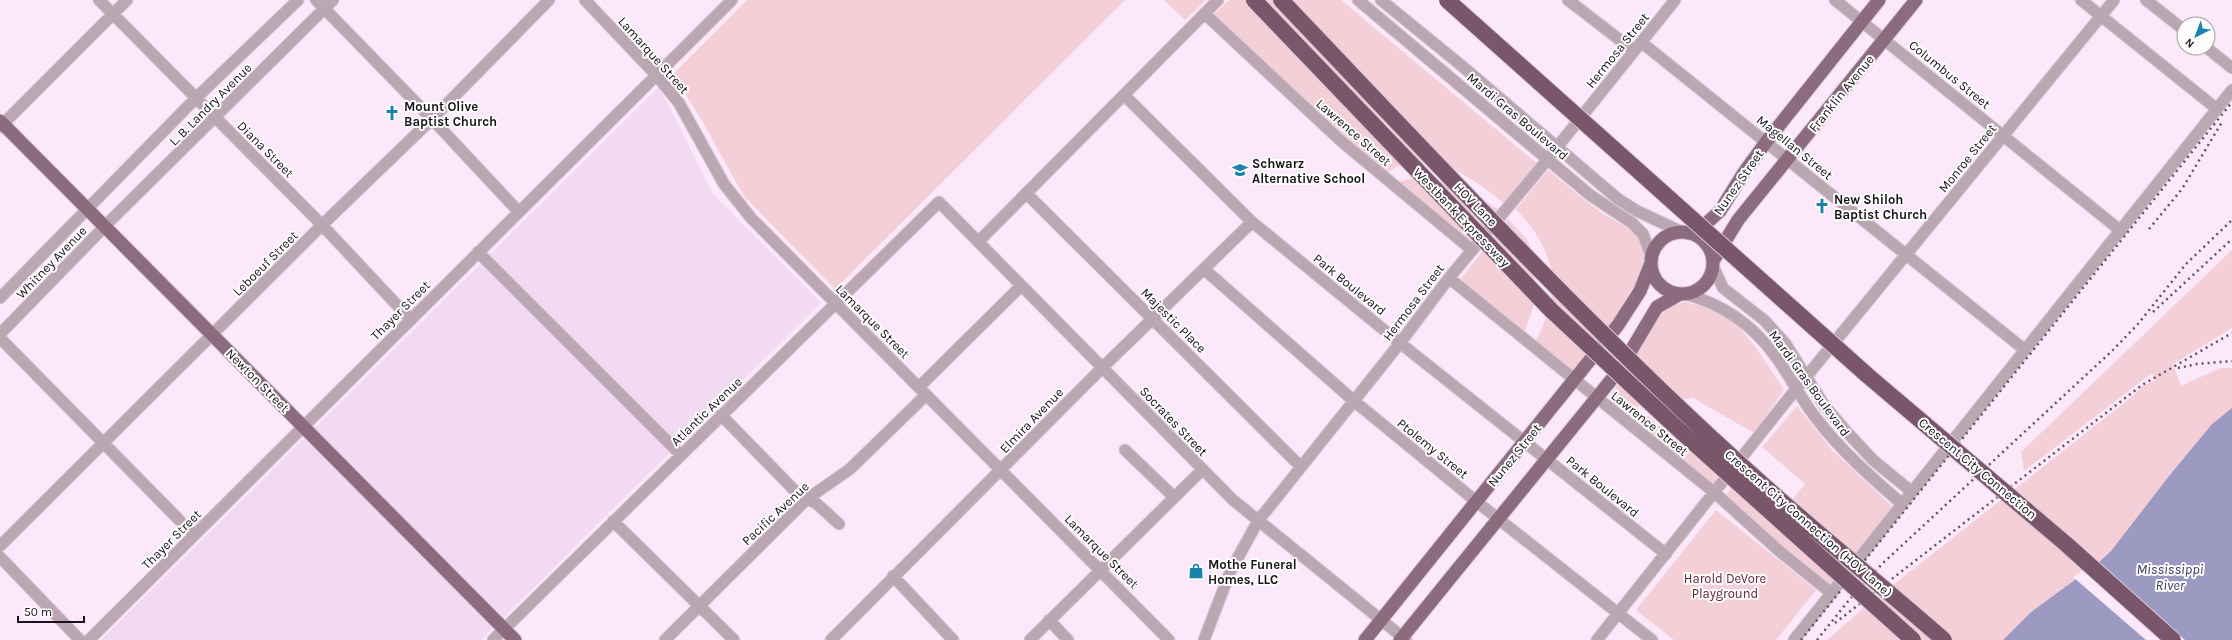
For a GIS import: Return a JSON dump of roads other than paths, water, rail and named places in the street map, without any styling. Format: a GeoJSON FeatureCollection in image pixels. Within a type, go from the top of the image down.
{"type":"FeatureCollection","features":[{"type":"Feature","properties":{"kind":"highway","name":"Westbank Expressway"},"geometry":{"type":"LineString","coordinates":[[1254,0],[1551,310],[1676,428],[1913,640]]}},
{"type":"Feature","properties":{"kind":"highway","name":"HOV Lane"},"geometry":{"type":"LineString","coordinates":[[1281,0],[1559,290],[1676,403]]}},
{"type":"Feature","properties":{"kind":"highway","name":"Crescent City Connection"},"geometry":{"type":"LineString","coordinates":[[1447,0],[1867,374],[2066,544],[2173,640]]}},
{"type":"Feature","properties":{"kind":"highway","name":"Crescent City Connection (HOV Lane)"},"geometry":{"type":"LineString","coordinates":[[1676,403],[1731,456],[1944,640]]}},
{"type":"Feature","properties":{"kind":"main road"},"geometry":{"type":"LineString","coordinates":[[1766,142],[1879,0]]}},
{"type":"Feature","properties":{"kind":"main road","name":"Franklin Avenue"},"geometry":{"type":"LineString","coordinates":[[1766,185],[1916,0]]}},
{"type":"Feature","properties":{"kind":"main road","name":"Newton Street"},"geometry":{"type":"LineString","coordinates":[[1,124],[105,226],[515,640]]}},
{"type":"Feature","properties":{"kind":"main road","name":"Nunez Street"},"geometry":{"type":"LineString","coordinates":[[1685,233],[1699,230],[1720,211],[1743,174],[1766,142]]}},
{"type":"Feature","properties":{"kind":"main road","name":"Nunez Street"},"geometry":{"type":"LineString","coordinates":[[1713,264],[1731,230],[1766,185]]}},
{"type":"Feature","properties":{"kind":"main road"},"geometry":{"type":"LineString","coordinates":[[1403,639],[1624,362],[1657,307],[1683,294],[1695,292],[1704,286],[1710,277],[1713,264],[1707,245],[1699,237],[1685,233],[1671,234],[1662,240],[1655,248],[1652,261],[1653,274],[1662,286],[1670,292],[1683,294]]}},
{"type":"Feature","properties":{"kind":"main road","name":"Nunez Street"},"geometry":{"type":"LineString","coordinates":[[1365,640],[1477,502],[1625,314],[1640,291],[1652,261]]}},
{"type":"Feature","properties":{"kind":"street","name":"Diana Street"},"geometry":{"type":"LineString","coordinates":[[99,0],[322,225],[411,320]]}},
{"type":"Feature","properties":{"kind":"street"},"geometry":{"type":"LineString","coordinates":[[1,124],[127,0]]}},
{"type":"Feature","properties":{"kind":"street","name":"L. B. Landry Avenue"},"geometry":{"type":"LineString","coordinates":[[87,208],[196,98],[298,0]]}},
{"type":"Feature","properties":{"kind":"street"},"geometry":{"type":"LineString","coordinates":[[316,0],[432,119],[519,212]]}},
{"type":"Feature","properties":{"kind":"street","name":"L. B. Landry Avenue"},"geometry":{"type":"LineString","coordinates":[[105,226],[216,118],[333,0]]}},
{"type":"Feature","properties":{"kind":"street","name":"Leboeuf Street"},"geometry":{"type":"LineString","coordinates":[[0,546],[322,225],[432,119],[549,0]]}},
{"type":"Feature","properties":{"kind":"street","name":"Lamarque Street"},"geometry":{"type":"LineString","coordinates":[[585,0],[657,76],[679,103],[724,184],[751,218],[1169,640]]}},
{"type":"Feature","properties":{"kind":"street","name":"Thayer Street"},"geometry":{"type":"LineString","coordinates":[[89,640],[732,0]]}},
{"type":"Feature","properties":{"kind":"street"},"geometry":{"type":"LineString","coordinates":[[978,242],[1218,0]]}},
{"type":"Feature","properties":{"kind":"street","name":"Mardi Gras Boulevard"},"geometry":{"type":"LineString","coordinates":[[1358,0],[1548,158],[1590,195],[1639,229],[1652,261]]}},
{"type":"Feature","properties":{"kind":"street"},"geometry":{"type":"LineString","coordinates":[[1370,10],[1380,0]]}},
{"type":"Feature","properties":{"kind":"street","name":"Mardi Gras Boulevard"},"geometry":{"type":"LineString","coordinates":[[1380,0],[1558,146],[1618,199],[1661,224],[1685,233]]}},
{"type":"Feature","properties":{"kind":"street"},"geometry":{"type":"LineString","coordinates":[[1568,0],[1634,50]]}},
{"type":"Feature","properties":{"kind":"street","name":"Hermosa Street"},"geometry":{"type":"LineString","coordinates":[[1204,640],[1230,572],[1258,521],[1400,343],[1449,278],[1558,146],[1675,0]]}},
{"type":"Feature","properties":{"kind":"street","name":"Columbus Street"},"geometry":{"type":"LineString","coordinates":[[1835,0],[2121,231]]}},
{"type":"Feature","properties":{"kind":"street"},"geometry":{"type":"LineString","coordinates":[[2081,0],[2217,109]]}},
{"type":"Feature","properties":{"kind":"street","name":"Monroe Street"},"geometry":{"type":"LineString","coordinates":[[1597,640],[1796,390],[1907,256],[2114,0]]}},
{"type":"Feature","properties":{"kind":"street"},"geometry":{"type":"LineString","coordinates":[[2146,0],[2176,24]]}},
{"type":"Feature","properties":{"kind":"street","name":"Lawrence Street"},"geometry":{"type":"LineString","coordinates":[[1205,14],[1340,141],[1472,250]]}},
{"type":"Feature","properties":{"kind":"street","name":"Magellan Street"},"geometry":{"type":"LineString","coordinates":[[1641,42],[2025,350]]}},
{"type":"Feature","properties":{"kind":"street"},"geometry":{"type":"LineString","coordinates":[[2216,55],[2232,68]]}},
{"type":"Feature","properties":{"kind":"street"},"geometry":{"type":"LineString","coordinates":[[1794,640],[2232,90]]}},
{"type":"Feature","properties":{"kind":"street","name":"Park Boulevard"},"geometry":{"type":"LineString","coordinates":[[1124,94],[1252,222],[1400,343],[1666,554]]}},
{"type":"Feature","properties":{"kind":"street","name":"Majestic Place"},"geometry":{"type":"LineString","coordinates":[[1026,193],[1301,467]]}},
{"type":"Feature","properties":{"kind":"street","name":"Atlantic Avenue"},"geometry":{"type":"LineString","coordinates":[[493,640],[939,202]]}},
{"type":"Feature","properties":{"kind":"street","name":"Socrates Street"},"geometry":{"type":"LineString","coordinates":[[939,202],[1233,500],[1403,639]]}},
{"type":"Feature","properties":{"kind":"street","name":"Whitney Avenue"},"geometry":{"type":"LineString","coordinates":[[0,298],[87,208]]}},
{"type":"Feature","properties":{"kind":"street","name":"Elmira Avenue"},"geometry":{"type":"LineString","coordinates":[[831,640],[893,576],[1002,470],[1103,367],[1252,222]]}},
{"type":"Feature","properties":{"kind":"street","name":"Whitney Avenue"},"geometry":{"type":"LineString","coordinates":[[0,334],[105,226]]}},
{"type":"Feature","properties":{"kind":"street"},"geometry":{"type":"LineString","coordinates":[[478,252],[681,455]]}},
{"type":"Feature","properties":{"kind":"street","name":"Mardi Gras Boulevard"},"geometry":{"type":"LineString","coordinates":[[1713,264],[1723,288],[1764,320],[1781,338],[1824,405],[1845,430],[1873,460],[1912,492]]}},
{"type":"Feature","properties":{"kind":"street","name":"Ptolemy Street"},"geometry":{"type":"LineString","coordinates":[[1204,269],[1354,401],[1477,502],[1652,640]]}},
{"type":"Feature","properties":{"kind":"street","name":"Lawrence Street"},"geometry":{"type":"LineString","coordinates":[[1449,278],[1715,493],[1778,550],[1831,593]]}},
{"type":"Feature","properties":{"kind":"street","name":"Pacific Avenue"},"geometry":{"type":"LineString","coordinates":[[665,640],[807,499],[850,469],[1021,286]]}},
{"type":"Feature","properties":{"kind":"street","name":"Mardi Gras Boulevard"},"geometry":{"type":"LineString","coordinates":[[1683,294],[1716,304],[1730,312],[1750,328],[1777,358],[1815,418],[1839,446],[1902,504]]}},
{"type":"Feature","properties":{"kind":"street"},"geometry":{"type":"LineString","coordinates":[[0,338],[105,442],[194,535]]}},
{"type":"Feature","properties":{"kind":"street"},"geometry":{"type":"LineString","coordinates":[[721,415],[799,495],[816,503],[839,524]]}},
{"type":"Feature","properties":{"kind":"street"},"geometry":{"type":"LineString","coordinates":[[1125,450],[1174,497]]}},
{"type":"Feature","properties":{"kind":"street"},"geometry":{"type":"LineString","coordinates":[[1030,640],[1202,470]]}},
{"type":"Feature","properties":{"kind":"street"},"geometry":{"type":"LineString","coordinates":[[613,521],[734,640]]}},
{"type":"Feature","properties":{"kind":"street"},"geometry":{"type":"LineString","coordinates":[[0,557],[80,640]]}},
{"type":"Feature","properties":{"kind":"street"},"geometry":{"type":"LineString","coordinates":[[893,576],[953,640]]}},
{"type":"Feature","properties":{"kind":"street"},"geometry":{"type":"LineString","coordinates":[[1049,620],[1068,640]]}},
{"type":"Feature","properties":{"kind":"water","name":"Mississippi River"},"geometry":{"type":"Polygon","coordinates":[[[2232,408],[2232,640],[2003,640],[2031,612],[2098,563],[2111,551],[2169,476],[2212,424],[2232,408]]]}},
{"type":"Feature","properties":{"kind":"railway"},"geometry":{"type":"LineString","coordinates":[[1801,640],[2232,102]]}},
{"type":"Feature","properties":{"kind":"railway"},"geometry":{"type":"LineString","coordinates":[[2149,229],[2182,189],[2222,122]]}},
{"type":"Feature","properties":{"kind":"railway"},"geometry":{"type":"LineString","coordinates":[[1817,640],[1849,600],[1883,563],[2113,350],[2138,324],[2186,264],[2232,220]]}},
{"type":"Feature","properties":{"kind":"railway"},"geometry":{"type":"LineString","coordinates":[[2153,312],[2232,239]]}},
{"type":"Feature","properties":{"kind":"railway"},"geometry":{"type":"LineString","coordinates":[[1835,623],[2142,385],[2232,333]]}},
{"type":"Feature","properties":{"kind":"railway"},"geometry":{"type":"LineString","coordinates":[[2178,368],[2197,364],[2232,361]]}},
{"type":"Feature","properties":{"kind":"place","name":"Mount Olive Baptist Church"},"geometry":{"type":"Point","coordinates":[392,113]}},
{"type":"Feature","properties":{"kind":"place","name":"Schwarz Alternative School"},"geometry":{"type":"Point","coordinates":[1240,170]}},
{"type":"Feature","properties":{"kind":"place","name":"New Shiloh Baptist Church"},"geometry":{"type":"Point","coordinates":[1822,206]}},
{"type":"Feature","properties":{"kind":"place","name":"Mothe Funeral Homes, LLC"},"geometry":{"type":"Point","coordinates":[1196,571]}},
{"type":"Feature","properties":{"kind":"park label","name":"Harold DeVore Playground"},"geometry":{"type":"Point","coordinates":[1725,586]}}]}
